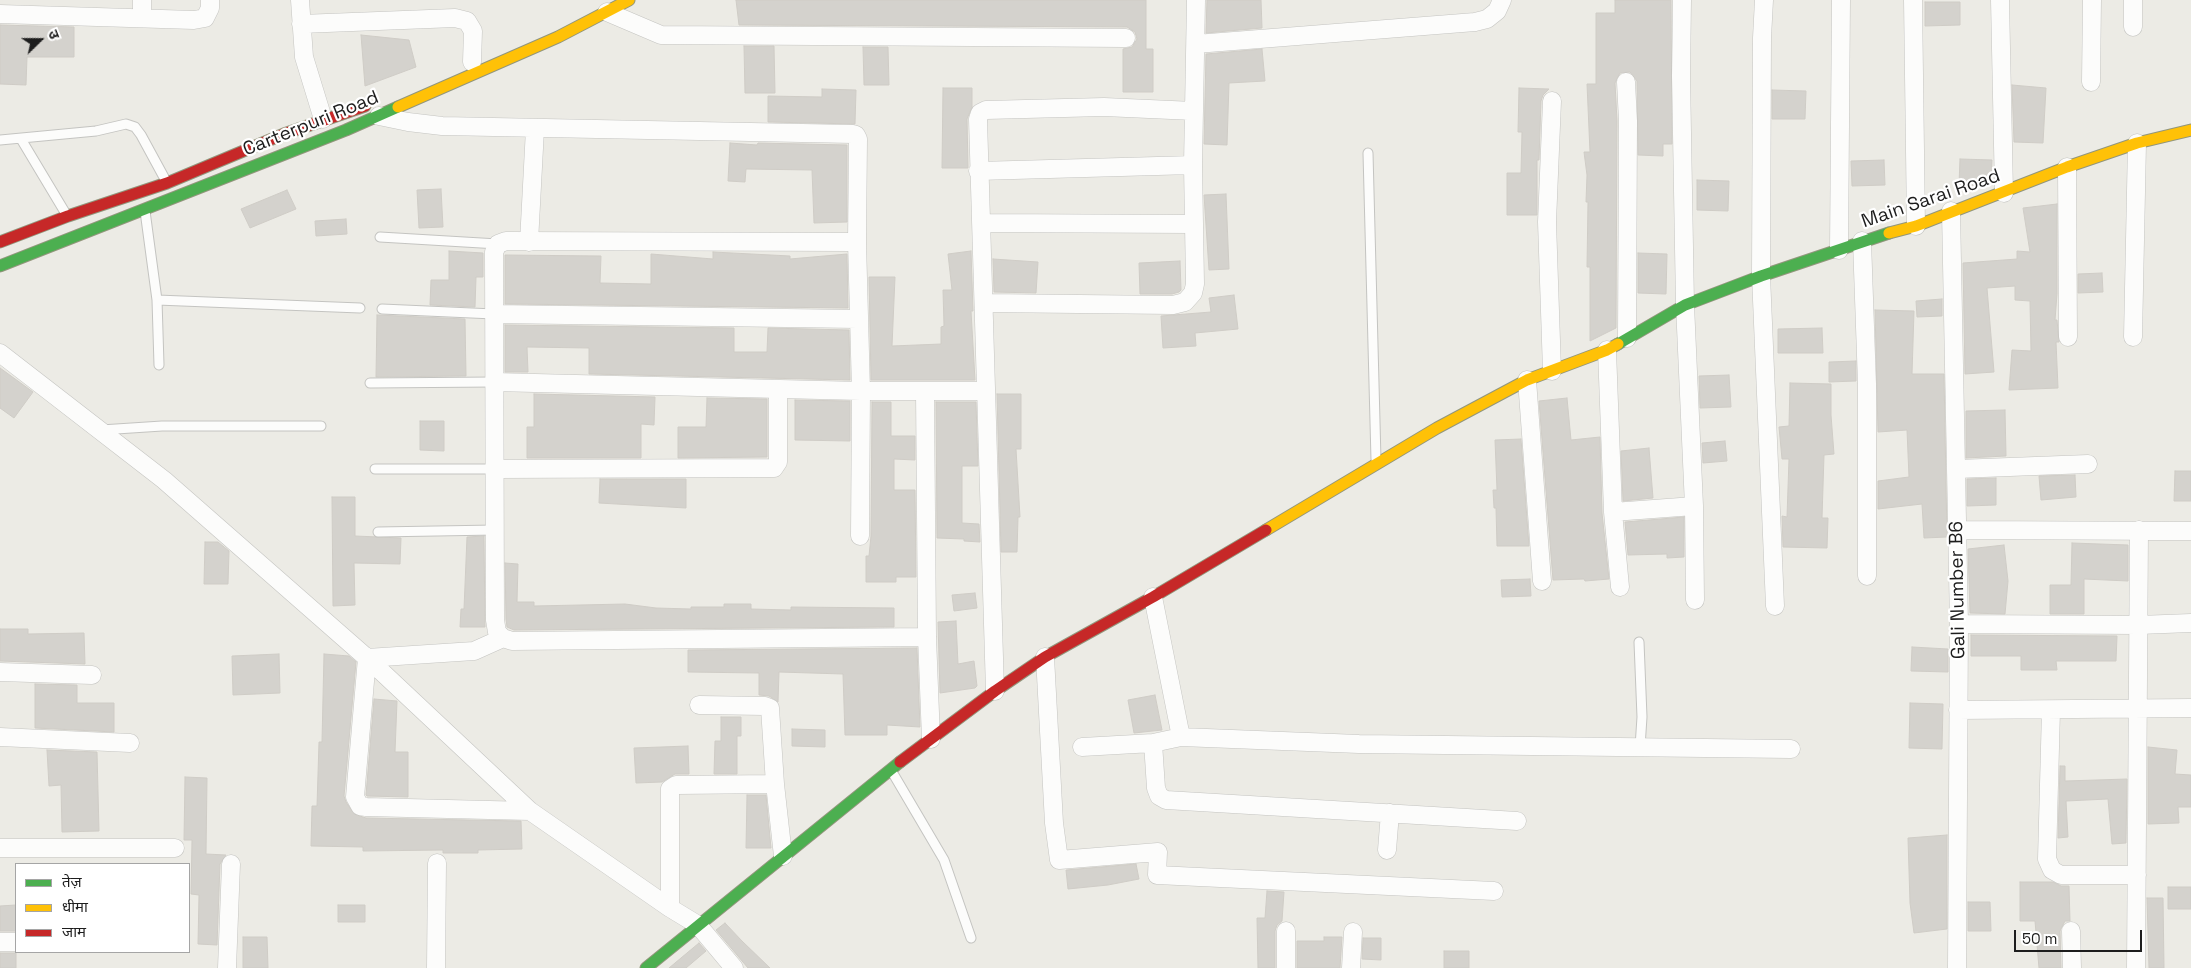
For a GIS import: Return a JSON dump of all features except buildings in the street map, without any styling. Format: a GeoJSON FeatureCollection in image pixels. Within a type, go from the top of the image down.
{"type":"FeatureCollection","features":[{"type":"Feature","properties":{"kind":"street"},"geometry":{"type":"LineString","coordinates":[[0,14],[142,8],[194,20],[205,18],[210,8],[210,0]]}},
{"type":"Feature","properties":{"kind":"street"},"geometry":{"type":"LineString","coordinates":[[300,0],[304,56],[323,119]]}},
{"type":"Feature","properties":{"kind":"street","name":"Carterpuri Road"},"geometry":{"type":"LineString","coordinates":[[559,23],[629,0]]}},
{"type":"Feature","properties":{"kind":"street"},"geometry":{"type":"LineString","coordinates":[[984,302],[1173,305],[1185,302],[1192,293],[1195,284],[1193,165],[1196,0]]}},
{"type":"Feature","properties":{"kind":"street"},"geometry":{"type":"LineString","coordinates":[[1196,44],[1475,22],[1487,18],[1497,10],[1502,0]]}},
{"type":"Feature","properties":{"kind":"street"},"geometry":{"type":"LineString","coordinates":[[1682,0],[1681,66],[1685,305],[1694,506],[1694,600]]}},
{"type":"Feature","properties":{"kind":"street"},"geometry":{"type":"LineString","coordinates":[[1764,0],[1761,276],[1774,606]]}},
{"type":"Feature","properties":{"kind":"street"},"geometry":{"type":"LineString","coordinates":[[1839,250],[1841,0]]}},
{"type":"Feature","properties":{"kind":"street"},"geometry":{"type":"LineString","coordinates":[[1913,0],[1916,226]]}},
{"type":"Feature","properties":{"kind":"street"},"geometry":{"type":"LineString","coordinates":[[2000,0],[2004,192]]}},
{"type":"Feature","properties":{"kind":"street"},"geometry":{"type":"LineString","coordinates":[[2091,82],[2092,0]]}},
{"type":"Feature","properties":{"kind":"street"},"geometry":{"type":"LineString","coordinates":[[2133,27],[2134,0]]}},
{"type":"Feature","properties":{"kind":"street"},"geometry":{"type":"LineString","coordinates":[[603,8],[662,36],[1126,38]]}},
{"type":"Feature","properties":{"kind":"street","name":"Carterpuri Road"},"geometry":{"type":"LineString","coordinates":[[0,266],[145,210],[379,108],[540,46],[603,8]]}},
{"type":"Feature","properties":{"kind":"street"},"geometry":{"type":"LineString","coordinates":[[301,24],[455,18],[467,22],[473,31],[472,62]]}},
{"type":"Feature","properties":{"kind":"street","name":"Carterpuri Road"},"geometry":{"type":"LineString","coordinates":[[403,92],[488,55]]}},
{"type":"Feature","properties":{"kind":"street"},"geometry":{"type":"LineString","coordinates":[[1626,82],[1628,121],[1627,338]]}},
{"type":"Feature","properties":{"kind":"street"},"geometry":{"type":"LineString","coordinates":[[1552,101],[1547,222],[1552,371]]}},
{"type":"Feature","properties":{"kind":"street"},"geometry":{"type":"LineString","coordinates":[[995,691],[984,302],[978,171],[978,118],[980,113],[986,110],[1104,107],[1194,111]]}},
{"type":"Feature","properties":{"kind":"street"},"geometry":{"type":"LineString","coordinates":[[379,108],[408,122],[442,126],[853,134],[858,139],[857,242],[861,391],[860,536]]}},
{"type":"Feature","properties":{"kind":"street","name":"Carterpuri Road"},"geometry":{"type":"LineString","coordinates":[[0,242],[68,216],[167,183],[323,119],[379,108]]}},
{"type":"Feature","properties":{"kind":"street"},"geometry":{"type":"LineString","coordinates":[[529,242],[536,129]]}},
{"type":"Feature","properties":{"kind":"street","name":"Main Sarai Road"},"geometry":{"type":"LineString","coordinates":[[652,966],[698,925],[891,769],[995,691],[1045,657],[1153,597],[1376,463],[1527,380],[1607,350],[1685,305],[1761,276],[1916,226],[2067,167],[2137,143],[2191,130]]}},
{"type":"Feature","properties":{"kind":"street"},"geometry":{"type":"LineString","coordinates":[[2133,337],[2137,143]]}},
{"type":"Feature","properties":{"kind":"street"},"geometry":{"type":"LineString","coordinates":[[978,171],[1193,165]]}},
{"type":"Feature","properties":{"kind":"street"},"geometry":{"type":"LineString","coordinates":[[2067,167],[2068,337]]}},
{"type":"Feature","properties":{"kind":"street","name":"Gali Number B6"},"geometry":{"type":"LineString","coordinates":[[1951,211],[1959,624],[1958,968]]}},
{"type":"Feature","properties":{"kind":"street"},"geometry":{"type":"LineString","coordinates":[[981,223],[1193,224]]}},
{"type":"Feature","properties":{"kind":"street"},"geometry":{"type":"LineString","coordinates":[[857,242],[506,241],[498,244],[494,252],[495,620],[498,632],[503,638],[512,641],[927,637]]}},
{"type":"Feature","properties":{"kind":"street"},"geometry":{"type":"LineString","coordinates":[[1862,242],[1867,384],[1867,576]]}},
{"type":"Feature","properties":{"kind":"street"},"geometry":{"type":"LineString","coordinates":[[494,314],[858,319]]}},
{"type":"Feature","properties":{"kind":"street"},"geometry":{"type":"LineString","coordinates":[[1607,350],[1613,512],[1620,588]]}},
{"type":"Feature","properties":{"kind":"street"},"geometry":{"type":"LineString","coordinates":[[0,353],[164,480],[366,658],[530,812],[670,908],[698,925],[734,968]]}},
{"type":"Feature","properties":{"kind":"street"},"geometry":{"type":"LineString","coordinates":[[1527,380],[1542,581]]}},
{"type":"Feature","properties":{"kind":"street"},"geometry":{"type":"LineString","coordinates":[[494,382],[861,391],[986,391]]}},
{"type":"Feature","properties":{"kind":"street"},"geometry":{"type":"LineString","coordinates":[[495,469],[770,469],[777,465],[778,462],[778,389]]}},
{"type":"Feature","properties":{"kind":"street"},"geometry":{"type":"LineString","coordinates":[[925,390],[927,637],[931,739]]}},
{"type":"Feature","properties":{"kind":"street"},"geometry":{"type":"LineString","coordinates":[[1957,469],[2088,464]]}},
{"type":"Feature","properties":{"kind":"street"},"geometry":{"type":"LineString","coordinates":[[1613,512],[1694,506]]}},
{"type":"Feature","properties":{"kind":"street"},"geometry":{"type":"LineString","coordinates":[[1957,530],[2139,530],[2191,532]]}},
{"type":"Feature","properties":{"kind":"street"},"geometry":{"type":"LineString","coordinates":[[2136,968],[2140,625],[2139,530]]}},
{"type":"Feature","properties":{"kind":"street"},"geometry":{"type":"LineString","coordinates":[[1153,597],[1181,737]]}},
{"type":"Feature","properties":{"kind":"street"},"geometry":{"type":"LineString","coordinates":[[1959,624],[2140,625],[2191,623]]}},
{"type":"Feature","properties":{"kind":"street"},"geometry":{"type":"LineString","coordinates":[[366,658],[474,651],[503,638]]}},
{"type":"Feature","properties":{"kind":"street"},"geometry":{"type":"LineString","coordinates":[[1045,657],[1054,823],[1059,860],[1158,852],[1157,875],[1494,891]]}},
{"type":"Feature","properties":{"kind":"street"},"geometry":{"type":"LineString","coordinates":[[366,658],[356,802],[360,806],[530,812]]}},
{"type":"Feature","properties":{"kind":"street"},"geometry":{"type":"LineString","coordinates":[[0,672],[92,675]]}},
{"type":"Feature","properties":{"kind":"street"},"geometry":{"type":"LineString","coordinates":[[700,706],[765,706],[770,708],[775,784],[783,856]]}},
{"type":"Feature","properties":{"kind":"street"},"geometry":{"type":"LineString","coordinates":[[1958,710],[2139,710],[2191,708]]}},
{"type":"Feature","properties":{"kind":"street"},"geometry":{"type":"LineString","coordinates":[[2051,710],[2047,859],[2052,870],[2061,875],[2137,875]]}},
{"type":"Feature","properties":{"kind":"street"},"geometry":{"type":"LineString","coordinates":[[0,737],[130,743]]}},
{"type":"Feature","properties":{"kind":"street"},"geometry":{"type":"LineString","coordinates":[[1082,747],[1153,743],[1181,737],[1359,744],[1791,749]]}},
{"type":"Feature","properties":{"kind":"street"},"geometry":{"type":"LineString","coordinates":[[1153,743],[1156,788],[1159,796],[1166,800],[1518,821]]}},
{"type":"Feature","properties":{"kind":"street"},"geometry":{"type":"LineString","coordinates":[[670,908],[670,789],[676,785],[775,784]]}},
{"type":"Feature","properties":{"kind":"street"},"geometry":{"type":"LineString","coordinates":[[1387,850],[1390,813]]}},
{"type":"Feature","properties":{"kind":"street"},"geometry":{"type":"LineString","coordinates":[[0,848],[175,848]]}},
{"type":"Feature","properties":{"kind":"street"},"geometry":{"type":"LineString","coordinates":[[436,968],[437,863]]}},
{"type":"Feature","properties":{"kind":"street"},"geometry":{"type":"LineString","coordinates":[[227,968],[231,864]]}},
{"type":"Feature","properties":{"kind":"street"},"geometry":{"type":"LineString","coordinates":[[1286,931],[1286,968]]}},
{"type":"Feature","properties":{"kind":"street"},"geometry":{"type":"LineString","coordinates":[[2071,931],[2072,968]]}},
{"type":"Feature","properties":{"kind":"street"},"geometry":{"type":"LineString","coordinates":[[1350,968],[1353,932]]}},
{"type":"Feature","properties":{"kind":"street"},"geometry":{"type":"LineString","coordinates":[[0,942],[15,942]]}},
{"type":"Feature","properties":{"kind":"lane"},"geometry":{"type":"LineString","coordinates":[[0,140],[96,131],[126,124],[135,127],[142,135],[167,183]]}},
{"type":"Feature","properties":{"kind":"lane"},"geometry":{"type":"LineString","coordinates":[[21,139],[68,216]]}},
{"type":"Feature","properties":{"kind":"lane"},"geometry":{"type":"LineString","coordinates":[[1368,153],[1376,463]]}},
{"type":"Feature","properties":{"kind":"lane"},"geometry":{"type":"LineString","coordinates":[[145,210],[156,300],[159,365]]}},
{"type":"Feature","properties":{"kind":"lane"},"geometry":{"type":"LineString","coordinates":[[380,237],[498,244]]}},
{"type":"Feature","properties":{"kind":"lane"},"geometry":{"type":"LineString","coordinates":[[156,300],[360,308]]}},
{"type":"Feature","properties":{"kind":"lane"},"geometry":{"type":"LineString","coordinates":[[382,309],[494,314]]}},
{"type":"Feature","properties":{"kind":"lane"},"geometry":{"type":"LineString","coordinates":[[370,383],[494,382]]}},
{"type":"Feature","properties":{"kind":"lane"},"geometry":{"type":"LineString","coordinates":[[100,430],[162,426],[320,426]]}},
{"type":"Feature","properties":{"kind":"lane"},"geometry":{"type":"LineString","coordinates":[[375,469],[495,469]]}},
{"type":"Feature","properties":{"kind":"lane"},"geometry":{"type":"LineString","coordinates":[[378,532],[495,530]]}},
{"type":"Feature","properties":{"kind":"lane"},"geometry":{"type":"LineString","coordinates":[[1639,642],[1642,717],[1640,747]]}},
{"type":"Feature","properties":{"kind":"lane"},"geometry":{"type":"LineString","coordinates":[[891,769],[944,860],[971,938]]}},
{"type":"Feature","properties":{"kind":"traffic: fast"},"geometry":{"type":"LineString","coordinates":[[0,266],[346,130],[398,107]]}},
{"type":"Feature","properties":{"kind":"traffic: fast"},"geometry":{"type":"LineString","coordinates":[[1618,344],[1685,305],[1761,276],[1889,233]]}},
{"type":"Feature","properties":{"kind":"traffic: fast"},"geometry":{"type":"LineString","coordinates":[[646,968],[900,762]]}},
{"type":"Feature","properties":{"kind":"traffic: slow"},"geometry":{"type":"LineString","coordinates":[[398,107],[558,37],[629,0]]}},
{"type":"Feature","properties":{"kind":"traffic: slow"},"geometry":{"type":"LineString","coordinates":[[1889,233],[1916,226],[2067,167],[2137,143],[2191,130]]}},
{"type":"Feature","properties":{"kind":"traffic: slow"},"geometry":{"type":"LineString","coordinates":[[1266,530],[1437,428],[1527,380],[1607,350],[1618,344]]}},
{"type":"Feature","properties":{"kind":"traffic: jam"},"geometry":{"type":"LineString","coordinates":[[0,242],[68,216],[167,183],[284,134],[365,106]]}},
{"type":"Feature","properties":{"kind":"traffic: jam"},"geometry":{"type":"LineString","coordinates":[[900,762],[995,691],[1045,657],[1153,597],[1266,530]]}}]}
